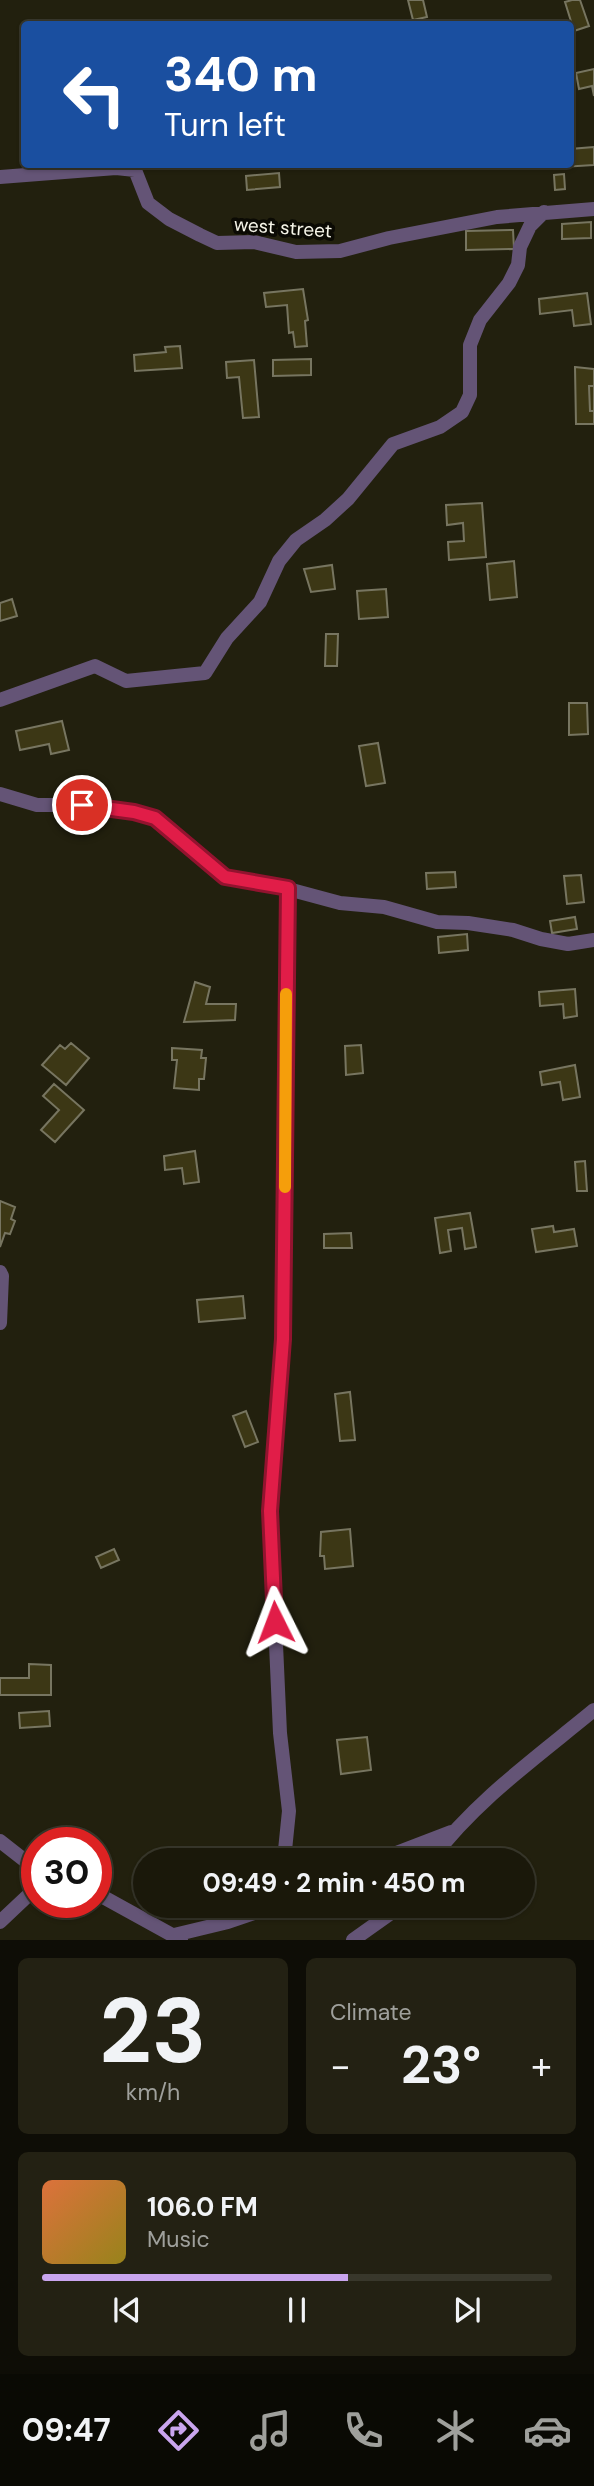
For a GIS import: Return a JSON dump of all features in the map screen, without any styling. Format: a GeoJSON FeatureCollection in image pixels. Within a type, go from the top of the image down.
{"type":"FeatureCollection","features":[{"type":"Feature","properties":{"kind":"street","name":"west street"},"geometry":{"type":"LineString","coordinates":[[0,177],[116,168],[135,170],[148,203],[169,219],[200,235],[217,243],[254,242],[296,252],[340,251],[496,217],[594,209]]}},
{"type":"Feature","properties":{"kind":"street"},"geometry":{"type":"LineString","coordinates":[[0,699],[95,666],[126,681],[205,673],[227,638],[260,602],[279,561],[296,540],[325,520],[348,499],[393,444],[440,427],[463,412],[470,395],[470,345],[480,320],[514,274],[520,247],[530,226],[544,212]]}},
{"type":"Feature","properties":{"kind":"street"},"geometry":{"type":"LineString","coordinates":[[0,794],[37,805],[82,805],[134,812],[155,818],[225,877],[288,888],[340,903],[384,907],[437,922],[468,923],[513,930],[568,944],[594,940]]}},
{"type":"Feature","properties":{"kind":"street"},"geometry":{"type":"LineString","coordinates":[[285,1848],[289,1811],[280,1733],[270,1511],[283,1339],[288,888]]}},
{"type":"Feature","properties":{"kind":"street"},"geometry":{"type":"LineString","coordinates":[[0,1272],[0,1323]]}},
{"type":"Feature","properties":{"kind":"street"},"geometry":{"type":"LineString","coordinates":[[440,1848],[453,1831],[519,1771],[594,1710]]}},
{"type":"Feature","properties":{"kind":"street"},"geometry":{"type":"LineString","coordinates":[[408,1848],[453,1831]]}},
{"type":"Feature","properties":{"kind":"street"},"geometry":{"type":"LineString","coordinates":[[0,1842],[21,1858]]}},
{"type":"Feature","properties":{"kind":"street"},"geometry":{"type":"LineString","coordinates":[[0,1922],[21,1902]]}},
{"type":"Feature","properties":{"kind":"street"},"geometry":{"type":"LineString","coordinates":[[112,1902],[178,1937],[239,1918]]}},
{"type":"Feature","properties":{"kind":"street"},"geometry":{"type":"LineString","coordinates":[[353,1940],[384,1918]]}},
{"type":"Feature","properties":{"kind":"building"},"geometry":{"type":"Polygon","coordinates":[[[408,0],[423,0],[427,17],[413,20],[408,0]]]}},
{"type":"Feature","properties":{"kind":"building"},"geometry":{"type":"Polygon","coordinates":[[[580,0],[589,26],[574,31],[574,21],[571,21],[565,2],[580,0]]]}},
{"type":"Feature","properties":{"kind":"building"},"geometry":{"type":"Polygon","coordinates":[[[594,69],[594,96],[592,86],[579,89],[576,73],[594,69]]]}},
{"type":"Feature","properties":{"kind":"building"},"geometry":{"type":"Polygon","coordinates":[[[594,147],[594,165],[574,166],[574,149],[594,147]]]}},
{"type":"Feature","properties":{"kind":"building"},"geometry":{"type":"Polygon","coordinates":[[[279,173],[280,187],[247,190],[246,176],[279,173]]]}},
{"type":"Feature","properties":{"kind":"building"},"geometry":{"type":"Polygon","coordinates":[[[564,174],[565,189],[555,190],[554,175],[564,174]]]}},
{"type":"Feature","properties":{"kind":"building"},"geometry":{"type":"Polygon","coordinates":[[[591,222],[591,238],[562,239],[562,224],[591,222]]]}},
{"type":"Feature","properties":{"kind":"building"},"geometry":{"type":"Polygon","coordinates":[[[513,230],[514,249],[466,250],[466,231],[513,230]]]}},
{"type":"Feature","properties":{"kind":"building"},"geometry":{"type":"Polygon","coordinates":[[[303,289],[308,320],[305,321],[307,346],[295,347],[293,332],[289,333],[287,305],[266,307],[264,293],[303,289]]]}},
{"type":"Feature","properties":{"kind":"building"},"geometry":{"type":"Polygon","coordinates":[[[587,293],[591,324],[574,326],[572,310],[540,314],[539,299],[587,293]]]}},
{"type":"Feature","properties":{"kind":"building"},"geometry":{"type":"Polygon","coordinates":[[[180,346],[182,368],[135,371],[134,355],[166,352],[165,347],[180,346]]]}},
{"type":"Feature","properties":{"kind":"building"},"geometry":{"type":"Polygon","coordinates":[[[311,359],[311,375],[273,376],[273,360],[311,359]]]}},
{"type":"Feature","properties":{"kind":"building"},"geometry":{"type":"Polygon","coordinates":[[[254,360],[259,417],[243,418],[239,377],[227,378],[226,362],[254,360]]]}},
{"type":"Feature","properties":{"kind":"building"},"geometry":{"type":"Polygon","coordinates":[[[575,367],[594,369],[594,386],[589,386],[590,411],[594,411],[594,424],[576,424],[575,367]]]}},
{"type":"Feature","properties":{"kind":"building"},"geometry":{"type":"Polygon","coordinates":[[[589,386],[594,386],[594,411],[590,411],[589,386]]]}},
{"type":"Feature","properties":{"kind":"building"},"geometry":{"type":"Polygon","coordinates":[[[482,503],[486,557],[449,560],[448,542],[464,541],[463,523],[447,525],[446,505],[482,503]]]}},
{"type":"Feature","properties":{"kind":"building"},"geometry":{"type":"Polygon","coordinates":[[[514,561],[517,597],[490,600],[487,564],[514,561]]]}},
{"type":"Feature","properties":{"kind":"building"},"geometry":{"type":"Polygon","coordinates":[[[332,565],[335,589],[311,592],[304,569],[332,565]]]}},
{"type":"Feature","properties":{"kind":"building"},"geometry":{"type":"Polygon","coordinates":[[[386,589],[388,617],[359,619],[357,591],[386,589]]]}},
{"type":"Feature","properties":{"kind":"building"},"geometry":{"type":"Polygon","coordinates":[[[12,599],[17,616],[0,621],[0,603],[12,599]]]}},
{"type":"Feature","properties":{"kind":"building"},"geometry":{"type":"Polygon","coordinates":[[[326,634],[338,634],[337,666],[325,666],[326,634]]]}},
{"type":"Feature","properties":{"kind":"building"},"geometry":{"type":"Polygon","coordinates":[[[569,703],[587,703],[588,734],[569,735],[569,703]]]}},
{"type":"Feature","properties":{"kind":"building"},"geometry":{"type":"Polygon","coordinates":[[[62,721],[69,750],[51,754],[49,744],[20,750],[16,731],[62,721]]]}},
{"type":"Feature","properties":{"kind":"building"},"geometry":{"type":"Polygon","coordinates":[[[378,743],[385,783],[366,786],[359,746],[378,743]]]}},
{"type":"Feature","properties":{"kind":"building"},"geometry":{"type":"Polygon","coordinates":[[[455,872],[456,887],[427,889],[426,873],[455,872]]]}},
{"type":"Feature","properties":{"kind":"building"},"geometry":{"type":"Polygon","coordinates":[[[581,875],[584,902],[567,904],[564,876],[581,875]]]}},
{"type":"Feature","properties":{"kind":"building"},"geometry":{"type":"Polygon","coordinates":[[[575,917],[577,929],[552,933],[550,921],[575,917]]]}},
{"type":"Feature","properties":{"kind":"building"},"geometry":{"type":"Polygon","coordinates":[[[467,934],[468,950],[439,953],[438,937],[467,934]]]}},
{"type":"Feature","properties":{"kind":"building"},"geometry":{"type":"Polygon","coordinates":[[[195,982],[210,987],[206,1004],[236,1004],[235,1020],[184,1022],[195,982]]]}},
{"type":"Feature","properties":{"kind":"building"},"geometry":{"type":"Polygon","coordinates":[[[575,989],[577,1016],[564,1018],[563,1004],[540,1006],[539,992],[575,989]]]}},
{"type":"Feature","properties":{"kind":"building"},"geometry":{"type":"Polygon","coordinates":[[[71,1043],[89,1058],[66,1085],[42,1065],[60,1045],[65,1049],[71,1043]]]}},
{"type":"Feature","properties":{"kind":"building"},"geometry":{"type":"Polygon","coordinates":[[[361,1045],[363,1073],[346,1075],[345,1046],[361,1045]]]}},
{"type":"Feature","properties":{"kind":"building"},"geometry":{"type":"Polygon","coordinates":[[[172,1048],[202,1050],[201,1058],[206,1058],[204,1079],[199,1079],[199,1090],[174,1088],[177,1060],[172,1060],[172,1048]]]}},
{"type":"Feature","properties":{"kind":"building"},"geometry":{"type":"Polygon","coordinates":[[[575,1065],[580,1097],[563,1100],[560,1082],[542,1085],[540,1072],[575,1065]]]}},
{"type":"Feature","properties":{"kind":"building"},"geometry":{"type":"Polygon","coordinates":[[[54,1084],[84,1110],[55,1142],[41,1130],[59,1110],[43,1096],[54,1084]]]}},
{"type":"Feature","properties":{"kind":"building"},"geometry":{"type":"Polygon","coordinates":[[[195,1151],[199,1182],[184,1184],[182,1168],[165,1170],[164,1156],[195,1151]]]}},
{"type":"Feature","properties":{"kind":"building"},"geometry":{"type":"Polygon","coordinates":[[[585,1161],[587,1191],[577,1191],[575,1162],[585,1161]]]}},
{"type":"Feature","properties":{"kind":"building"},"geometry":{"type":"Polygon","coordinates":[[[0,1201],[15,1207],[11,1219],[15,1221],[10,1234],[5,1233],[0,1247],[0,1201]]]}},
{"type":"Feature","properties":{"kind":"building"},"geometry":{"type":"Polygon","coordinates":[[[470,1213],[476,1247],[465,1249],[462,1228],[448,1230],[451,1251],[440,1253],[435,1218],[470,1213]]]}},
{"type":"Feature","properties":{"kind":"building"},"geometry":{"type":"Polygon","coordinates":[[[553,1226],[554,1232],[574,1229],[577,1246],[536,1252],[532,1229],[553,1226]]]}},
{"type":"Feature","properties":{"kind":"building"},"geometry":{"type":"Polygon","coordinates":[[[351,1233],[352,1248],[324,1248],[324,1234],[351,1233]]]}},
{"type":"Feature","properties":{"kind":"building"},"geometry":{"type":"Polygon","coordinates":[[[243,1296],[245,1318],[199,1322],[197,1300],[243,1296]]]}},
{"type":"Feature","properties":{"kind":"building"},"geometry":{"type":"Polygon","coordinates":[[[350,1392],[355,1440],[340,1441],[335,1394],[350,1392]]]}},
{"type":"Feature","properties":{"kind":"building"},"geometry":{"type":"Polygon","coordinates":[[[246,1411],[258,1442],[245,1447],[233,1416],[246,1411]]]}},
{"type":"Feature","properties":{"kind":"building"},"geometry":{"type":"Polygon","coordinates":[[[350,1529],[353,1566],[325,1569],[324,1556],[320,1556],[321,1532],[350,1529]]]}},
{"type":"Feature","properties":{"kind":"building"},"geometry":{"type":"Polygon","coordinates":[[[114,1549],[119,1560],[101,1568],[96,1557],[114,1549]]]}},
{"type":"Feature","properties":{"kind":"building"},"geometry":{"type":"Polygon","coordinates":[[[29,1664],[51,1665],[51,1695],[0,1695],[0,1678],[29,1678],[29,1664]]]}},
{"type":"Feature","properties":{"kind":"building"},"geometry":{"type":"Polygon","coordinates":[[[49,1711],[50,1726],[20,1728],[19,1713],[49,1711]]]}},
{"type":"Feature","properties":{"kind":"building"},"geometry":{"type":"Polygon","coordinates":[[[367,1737],[371,1770],[341,1774],[337,1740],[367,1737]]]}},
{"type":"Feature","properties":{"kind":"slow traffic"},"geometry":{"type":"LineString","coordinates":[[285,1187],[286,994]]}},
{"type":"Feature","properties":{"kind":"route"},"geometry":{"type":"LineString","coordinates":[[82,805],[134,812],[155,818],[225,877],[288,888],[283,1339],[270,1511],[275,1622]]}}]}
